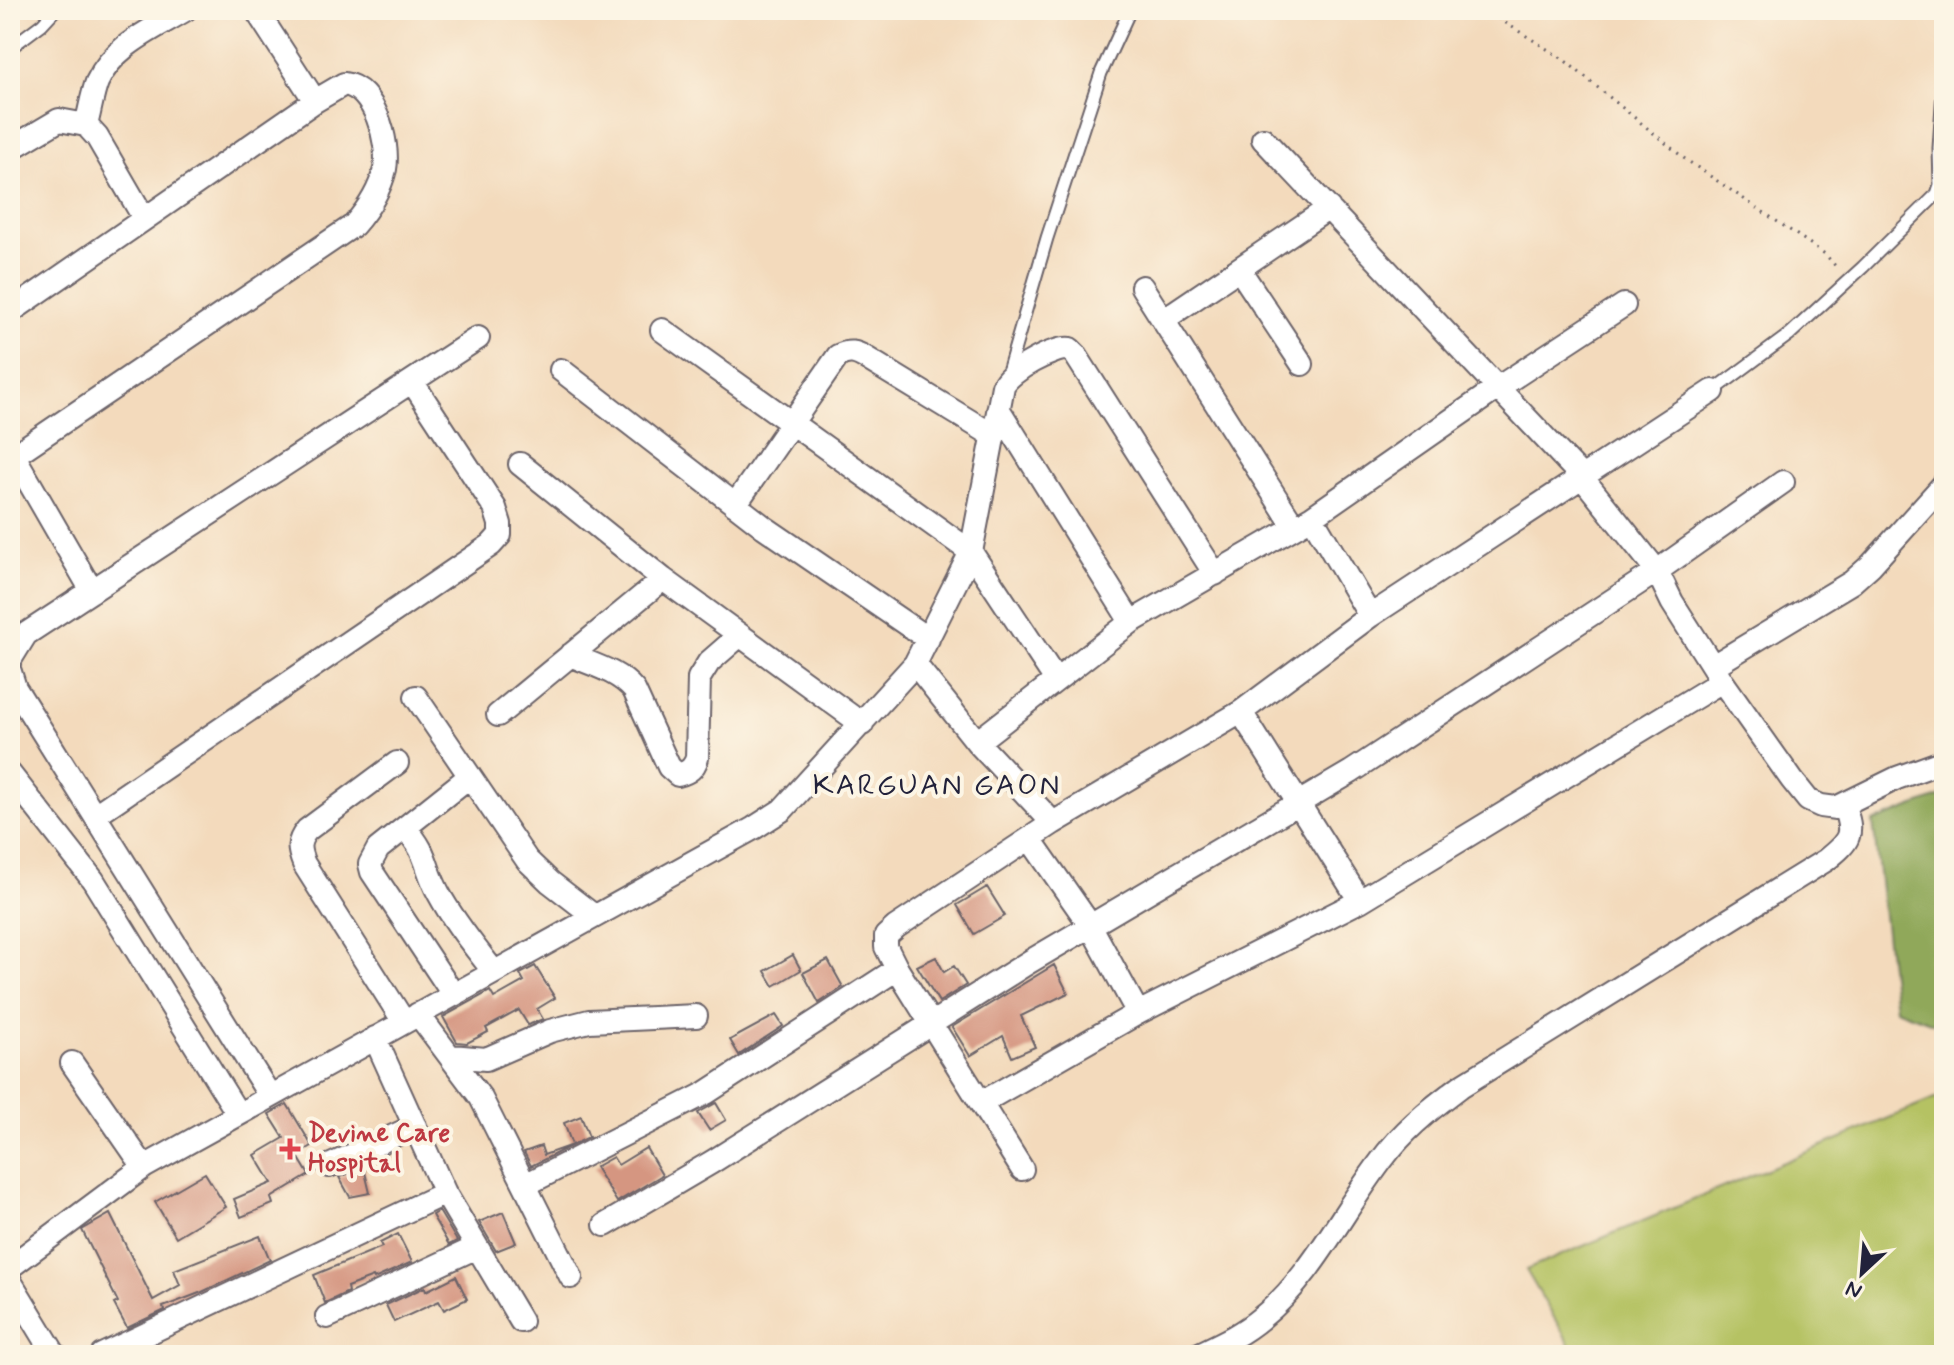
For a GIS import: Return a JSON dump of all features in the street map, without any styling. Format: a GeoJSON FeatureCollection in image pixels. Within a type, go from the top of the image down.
{"type":"FeatureCollection","features":[{"type":"Feature","properties":{"kind":"street"},"geometry":{"type":"LineString","coordinates":[[86,125],[96,84],[107,63],[122,47],[185,10]]}},
{"type":"Feature","properties":{"kind":"street"},"geometry":{"type":"LineString","coordinates":[[256,10],[315,101]]}},
{"type":"Feature","properties":{"kind":"street"},"geometry":{"type":"LineString","coordinates":[[10,312],[315,101],[344,84],[353,85],[368,99],[380,127],[385,167],[374,197],[354,225],[11,454],[92,591]]}},
{"type":"Feature","properties":{"kind":"street"},"geometry":{"type":"LineString","coordinates":[[10,149],[59,120],[86,125],[97,137],[144,218]]}},
{"type":"Feature","properties":{"kind":"street"},"geometry":{"type":"LineString","coordinates":[[1263,139],[1581,476],[1657,571],[1672,602],[1718,674],[1808,800],[1836,808],[1897,778],[1944,761]]}},
{"type":"Feature","properties":{"kind":"street"},"geometry":{"type":"LineString","coordinates":[[1163,320],[1329,208]]}},
{"type":"Feature","properties":{"kind":"street"},"geometry":{"type":"LineString","coordinates":[[1239,269],[1302,364]]}},
{"type":"Feature","properties":{"kind":"street"},"geometry":{"type":"LineString","coordinates":[[1142,287],[1370,616]]}},
{"type":"Feature","properties":{"kind":"street"},"geometry":{"type":"LineString","coordinates":[[977,742],[1131,622],[1303,521],[1624,305]]}},
{"type":"Feature","properties":{"kind":"street"},"geometry":{"type":"LineString","coordinates":[[662,330],[971,552],[1056,680]]}},
{"type":"Feature","properties":{"kind":"street"},"geometry":{"type":"LineString","coordinates":[[10,660],[26,634],[478,338]]}},
{"type":"Feature","properties":{"kind":"street"},"geometry":{"type":"LineString","coordinates":[[10,1267],[144,1167],[782,810],[915,664],[928,639],[971,552],[1006,379],[1057,350],[1070,349],[1215,574]]}},
{"type":"Feature","properties":{"kind":"street"},"geometry":{"type":"LineString","coordinates":[[735,505],[838,356],[846,352],[866,358],[994,436]]}},
{"type":"Feature","properties":{"kind":"street"},"geometry":{"type":"LineString","coordinates":[[561,370],[764,527],[928,639]]}},
{"type":"Feature","properties":{"kind":"street"},"geometry":{"type":"LineString","coordinates":[[95,815],[491,545],[500,535],[495,508],[413,383]]}},
{"type":"Feature","properties":{"kind":"street"},"geometry":{"type":"LineString","coordinates":[[1022,1169],[897,969],[886,947],[886,936],[1053,823],[1241,712],[1370,616],[1713,391]]}},
{"type":"Feature","properties":{"kind":"street"},"geometry":{"type":"LineString","coordinates":[[999,410],[1131,622]]}},
{"type":"Feature","properties":{"kind":"street"},"geometry":{"type":"LineString","coordinates":[[520,464],[663,579],[862,724]]}},
{"type":"Feature","properties":{"kind":"street"},"geometry":{"type":"LineString","coordinates":[[605,1225],[712,1162],[1090,925],[1299,804],[1657,571],[1783,482]]}},
{"type":"Feature","properties":{"kind":"street"},"geometry":{"type":"LineString","coordinates":[[981,1103],[1138,1013],[1360,901],[1718,674],[1852,582],[1944,484]]}},
{"type":"Feature","properties":{"kind":"street"},"geometry":{"type":"LineString","coordinates":[[498,715],[663,579]]}},
{"type":"Feature","properties":{"kind":"street"},"geometry":{"type":"LineString","coordinates":[[570,655],[628,683],[669,767],[678,775],[694,766],[697,758],[699,678],[709,662],[740,635]]}},
{"type":"Feature","properties":{"kind":"street"},"geometry":{"type":"LineString","coordinates":[[915,664],[977,742],[1053,823]]}},
{"type":"Feature","properties":{"kind":"street"},"geometry":{"type":"LineString","coordinates":[[10,672],[15,688],[270,1096]]}},
{"type":"Feature","properties":{"kind":"street"},"geometry":{"type":"LineString","coordinates":[[416,697],[527,860],[594,916]]}},
{"type":"Feature","properties":{"kind":"street"},"geometry":{"type":"LineString","coordinates":[[1241,712],[1360,901]]}},
{"type":"Feature","properties":{"kind":"street"},"geometry":{"type":"LineString","coordinates":[[397,763],[307,830],[299,840],[299,852],[304,864],[411,1018],[451,1056],[481,1098],[571,1277]]}},
{"type":"Feature","properties":{"kind":"street"},"geometry":{"type":"LineString","coordinates":[[10,774],[93,880],[238,1114]]}},
{"type":"Feature","properties":{"kind":"street"},"geometry":{"type":"LineString","coordinates":[[453,994],[372,872],[370,864],[378,849],[470,776]]}},
{"type":"Feature","properties":{"kind":"street"},"geometry":{"type":"LineString","coordinates":[[1197,1355],[1241,1334],[1293,1287],[1391,1148],[1420,1117],[1461,1086],[1826,860],[1842,848],[1849,836],[1851,825],[1843,805]]}},
{"type":"Feature","properties":{"kind":"street"},"geometry":{"type":"LineString","coordinates":[[405,828],[423,849],[441,898],[494,972]]}},
{"type":"Feature","properties":{"kind":"street"},"geometry":{"type":"LineString","coordinates":[[1030,839],[1090,925],[1138,1013]]}},
{"type":"Feature","properties":{"kind":"street"},"geometry":{"type":"LineString","coordinates":[[525,1185],[706,1093],[897,969]]}},
{"type":"Feature","properties":{"kind":"street"},"geometry":{"type":"LineString","coordinates":[[451,1056],[486,1059],[550,1031],[589,1021],[696,1016]]}},
{"type":"Feature","properties":{"kind":"street"},"geometry":{"type":"LineString","coordinates":[[375,1038],[445,1193],[521,1321]]}},
{"type":"Feature","properties":{"kind":"street"},"geometry":{"type":"LineString","coordinates":[[72,1063],[144,1167]]}},
{"type":"Feature","properties":{"kind":"street"},"geometry":{"type":"LineString","coordinates":[[329,1166],[415,1126]]}},
{"type":"Feature","properties":{"kind":"street"},"geometry":{"type":"LineString","coordinates":[[102,1355],[445,1193]]}},
{"type":"Feature","properties":{"kind":"street"},"geometry":{"type":"LineString","coordinates":[[327,1317],[477,1247]]}},
{"type":"Feature","properties":{"kind":"street"},"geometry":{"type":"LineString","coordinates":[[10,1281],[55,1355]]}},
{"type":"Feature","properties":{"kind":"lane"},"geometry":{"type":"LineString","coordinates":[[10,48],[55,10]]}},
{"type":"Feature","properties":{"kind":"lane"},"geometry":{"type":"LineString","coordinates":[[1006,379],[1047,238],[1101,73],[1130,10]]}},
{"type":"Feature","properties":{"kind":"lane"},"geometry":{"type":"LineString","coordinates":[[1713,391],[1790,334],[1937,194],[1940,185],[1944,77]]}},
{"type":"Feature","properties":{"kind":"path"},"geometry":{"type":"LineString","coordinates":[[1485,10],[1563,59],[1685,159],[1825,254],[1849,280]]}},
{"type":"Feature","properties":{"kind":"green space"},"geometry":{"type":"Polygon","coordinates":[[[1944,795],[1944,1027],[1895,1009],[1873,822],[1944,795]]]}},
{"type":"Feature","properties":{"kind":"green space"},"geometry":{"type":"Polygon","coordinates":[[[1944,1095],[1944,1341],[1903,1355],[1576,1355],[1526,1270],[1944,1095]]]}},
{"type":"Feature","properties":{"kind":"building"},"geometry":{"type":"Polygon","coordinates":[[[987,887],[1005,916],[974,934],[957,905],[987,887]]]}},
{"type":"Feature","properties":{"kind":"building"},"geometry":{"type":"Polygon","coordinates":[[[793,955],[801,970],[774,986],[765,971],[793,955]]]}},
{"type":"Feature","properties":{"kind":"building"},"geometry":{"type":"Polygon","coordinates":[[[936,957],[944,972],[954,966],[966,985],[939,1002],[917,966],[936,957]]]}},
{"type":"Feature","properties":{"kind":"building"},"geometry":{"type":"Polygon","coordinates":[[[828,960],[843,987],[819,1003],[803,973],[828,960]]]}},
{"type":"Feature","properties":{"kind":"building"},"geometry":{"type":"Polygon","coordinates":[[[1054,965],[1068,993],[1021,1016],[1035,1047],[1012,1057],[1003,1036],[970,1056],[952,1027],[1054,965]]]}},
{"type":"Feature","properties":{"kind":"building"},"geometry":{"type":"Polygon","coordinates":[[[535,966],[555,998],[537,1009],[543,1019],[528,1025],[519,1010],[486,1028],[488,1032],[467,1043],[457,1042],[443,1017],[490,991],[494,998],[524,981],[520,974],[535,966]]]}},
{"type":"Feature","properties":{"kind":"building"},"geometry":{"type":"Polygon","coordinates":[[[776,1015],[783,1026],[739,1055],[730,1040],[776,1015]]]}},
{"type":"Feature","properties":{"kind":"building"},"geometry":{"type":"Polygon","coordinates":[[[716,1103],[726,1120],[709,1130],[698,1113],[716,1103]]]}},
{"type":"Feature","properties":{"kind":"building"},"geometry":{"type":"Polygon","coordinates":[[[287,1104],[312,1146],[297,1155],[309,1175],[271,1198],[273,1204],[241,1217],[234,1199],[272,1183],[255,1155],[284,1138],[269,1114],[287,1104]]]}},
{"type":"Feature","properties":{"kind":"building"},"geometry":{"type":"Polygon","coordinates":[[[581,1116],[589,1137],[531,1166],[524,1152],[541,1146],[544,1155],[572,1145],[564,1123],[581,1116]]]}},
{"type":"Feature","properties":{"kind":"building"},"geometry":{"type":"Polygon","coordinates":[[[646,1148],[662,1175],[617,1202],[595,1167],[613,1157],[618,1165],[646,1148]]]}},
{"type":"Feature","properties":{"kind":"building"},"geometry":{"type":"Polygon","coordinates":[[[364,1168],[370,1193],[350,1197],[339,1177],[364,1168]]]}},
{"type":"Feature","properties":{"kind":"building"},"geometry":{"type":"Polygon","coordinates":[[[205,1173],[226,1207],[176,1237],[155,1202],[205,1173]]]}},
{"type":"Feature","properties":{"kind":"building"},"geometry":{"type":"Polygon","coordinates":[[[439,1211],[457,1241],[449,1245],[432,1215],[439,1211]]]}},
{"type":"Feature","properties":{"kind":"building"},"geometry":{"type":"Polygon","coordinates":[[[503,1212],[516,1243],[496,1251],[479,1222],[503,1212]]]}},
{"type":"Feature","properties":{"kind":"building"},"geometry":{"type":"Polygon","coordinates":[[[110,1214],[153,1300],[180,1285],[174,1270],[260,1236],[270,1260],[163,1307],[165,1310],[127,1328],[114,1304],[118,1302],[82,1230],[110,1214]]]}},
{"type":"Feature","properties":{"kind":"building"},"geometry":{"type":"Polygon","coordinates":[[[398,1234],[412,1262],[347,1287],[348,1292],[325,1303],[314,1275],[382,1247],[380,1243],[398,1234]]]}},
{"type":"Feature","properties":{"kind":"building"},"geometry":{"type":"Polygon","coordinates":[[[456,1276],[467,1299],[444,1310],[439,1301],[394,1322],[386,1305],[456,1276]]]}},
{"type":"Feature","properties":{"kind":"place","name":"Devine Care Hospital"},"geometry":{"type":"Point","coordinates":[290,1149]}},
{"type":"Feature","properties":{"kind":"district","name":"KARGUAN GAON"},"geometry":{"type":"Point","coordinates":[937,785]}}]}
